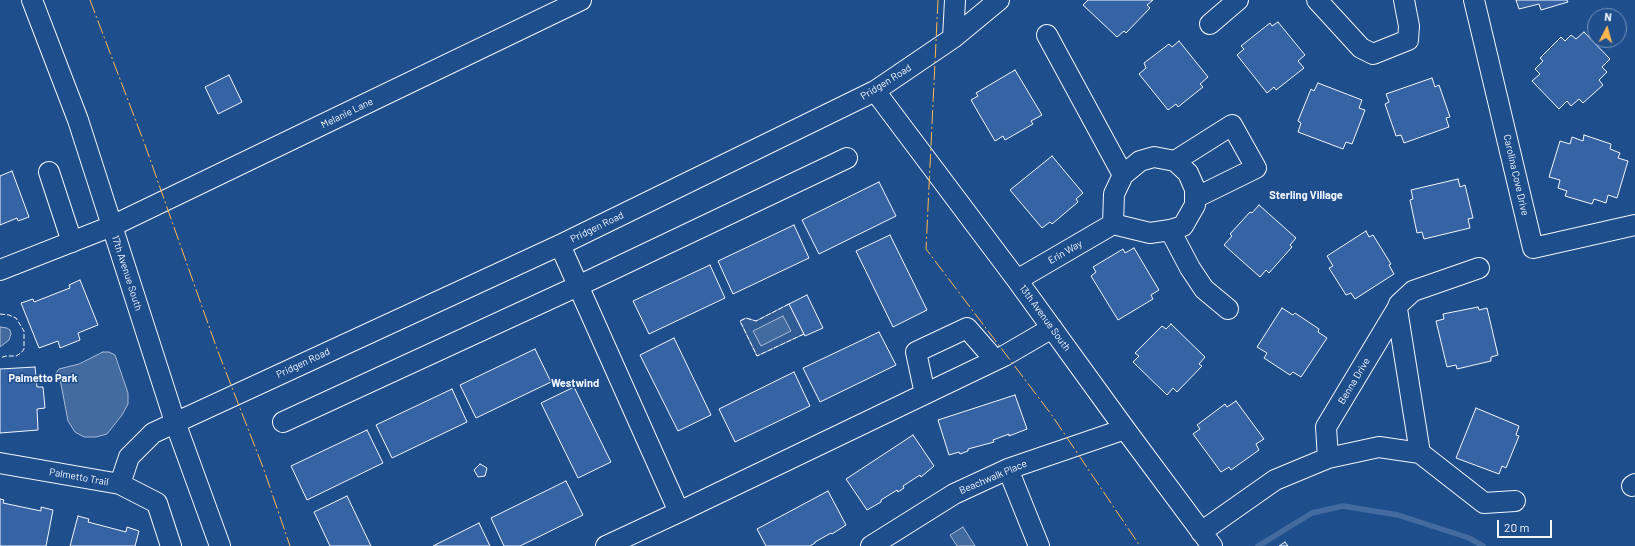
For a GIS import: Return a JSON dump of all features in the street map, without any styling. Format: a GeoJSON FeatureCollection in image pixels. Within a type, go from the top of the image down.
{"type":"FeatureCollection","features":[{"type":"Feature","properties":{"kind":"street","name":"17th Avenue South"},"geometry":{"type":"LineString","coordinates":[[32,0],[78,120],[175,422],[220,546]]}},
{"type":"Feature","properties":{"kind":"street","name":"Melanie Lane"},"geometry":{"type":"LineString","coordinates":[[112,226],[581,0]]}},
{"type":"Feature","properties":{"kind":"street"},"geometry":{"type":"LineString","coordinates":[[953,38],[955,0]]}},
{"type":"Feature","properties":{"kind":"street","name":"Pridgen Road"},"geometry":{"type":"LineString","coordinates":[[175,422],[560,245],[875,91],[953,38],[999,0]]}},
{"type":"Feature","properties":{"kind":"street"},"geometry":{"type":"LineString","coordinates":[[1210,24],[1238,0]]}},
{"type":"Feature","properties":{"kind":"street"},"geometry":{"type":"LineString","coordinates":[[1317,0],[1361,48],[1373,54],[1408,40],[1409,26],[1404,0]]}},
{"type":"Feature","properties":{"kind":"street","name":"Carolina Cove Drive"},"geometry":{"type":"LineString","coordinates":[[1474,0],[1533,248],[1635,225]]}},
{"type":"Feature","properties":{"kind":"street"},"geometry":{"type":"LineString","coordinates":[[1048,35],[1123,175]]}},
{"type":"Feature","properties":{"kind":"street","name":"13th Avenue South"},"geometry":{"type":"LineString","coordinates":[[875,91],[1017,280],[1124,429],[1207,539]]}},
{"type":"Feature","properties":{"kind":"street"},"geometry":{"type":"LineString","coordinates":[[1175,161],[1232,125],[1256,168],[1195,198]]}},
{"type":"Feature","properties":{"kind":"street"},"geometry":{"type":"LineString","coordinates":[[283,422],[578,286],[847,158]]}},
{"type":"Feature","properties":{"kind":"street"},"geometry":{"type":"LineString","coordinates":[[1154,158],[1175,161],[1188,173],[1195,189],[1195,205],[1184,226],[1170,230],[1150,232],[1112,224],[1114,194],[1123,175],[1140,161],[1147,159],[1154,158]]}},
{"type":"Feature","properties":{"kind":"street"},"geometry":{"type":"LineString","coordinates":[[49,172],[72,242]]}},
{"type":"Feature","properties":{"kind":"street","name":"Erin Way"},"geometry":{"type":"LineString","coordinates":[[1017,280],[1112,224]]}},
{"type":"Feature","properties":{"kind":"street"},"geometry":{"type":"LineString","coordinates":[[0,270],[112,226]]}},
{"type":"Feature","properties":{"kind":"street"},"geometry":{"type":"LineString","coordinates":[[1170,230],[1190,268],[1204,289],[1228,309]]}},
{"type":"Feature","properties":{"kind":"street"},"geometry":{"type":"LineString","coordinates":[[560,245],[679,512]]}},
{"type":"Feature","properties":{"kind":"street","name":"Benna Drive"},"geometry":{"type":"LineString","coordinates":[[1328,458],[1326,427],[1399,304],[1413,291],[1479,268]]}},
{"type":"Feature","properties":{"kind":"street"},"geometry":{"type":"LineString","coordinates":[[1397,309],[1420,454]]}},
{"type":"Feature","properties":{"kind":"street"},"geometry":{"type":"LineString","coordinates":[[925,394],[916,352],[967,328],[995,360]]}},
{"type":"Feature","properties":{"kind":"street"},"geometry":{"type":"LineString","coordinates":[[606,546],[995,360],[1052,328]]}},
{"type":"Feature","properties":{"kind":"street","name":"Palmetto Trail"},"geometry":{"type":"LineString","coordinates":[[0,463],[120,484],[129,457],[153,433],[175,422]]}},
{"type":"Feature","properties":{"kind":"street","name":"Beachwalk Place"},"geometry":{"type":"LineString","coordinates":[[871,546],[954,494],[1008,469],[1124,429]]}},
{"type":"Feature","properties":{"kind":"street"},"geometry":{"type":"LineString","coordinates":[[1207,539],[1275,480],[1328,458],[1379,447],[1420,454],[1484,503],[1515,501]]}},
{"type":"Feature","properties":{"kind":"street"},"geometry":{"type":"LineString","coordinates":[[1008,469],[1039,546]]}},
{"type":"Feature","properties":{"kind":"street"},"geometry":{"type":"LineString","coordinates":[[120,484],[157,503],[171,546]]}},
{"type":"Feature","properties":{"kind":"shaded area"},"geometry":{"type":"Polygon","coordinates":[[[789,304],[804,334],[757,356],[740,321],[746,318],[756,321],[789,304]]]}},
{"type":"Feature","properties":{"kind":"shaded area"},"geometry":{"type":"Polygon","coordinates":[[[783,316],[791,331],[761,346],[753,331],[783,316]]]}},
{"type":"Feature","properties":{"kind":"shaded area"},"geometry":{"type":"Polygon","coordinates":[[[0,327],[7,328],[10,330],[11,334],[9,340],[0,347],[0,327]]]}},
{"type":"Feature","properties":{"kind":"shaded area"},"geometry":{"type":"Polygon","coordinates":[[[103,352],[109,352],[115,355],[128,393],[128,404],[122,415],[107,434],[96,437],[84,437],[75,432],[68,421],[60,379],[56,373],[59,369],[79,364],[103,352]]]}},
{"type":"Feature","properties":{"kind":"shaded area"},"geometry":{"type":"Polygon","coordinates":[[[963,527],[975,546],[957,546],[950,535],[963,527]]]}},
{"type":"Feature","properties":{"kind":"building"},"geometry":{"type":"Polygon","coordinates":[[[1088,0],[1153,0],[1147,5],[1150,8],[1126,33],[1124,31],[1117,37],[1083,5],[1088,0]]]}},
{"type":"Feature","properties":{"kind":"building"},"geometry":{"type":"Polygon","coordinates":[[[1516,0],[1567,0],[1568,2],[1541,10],[1539,4],[1519,9],[1516,0]]]}},
{"type":"Feature","properties":{"kind":"building"},"geometry":{"type":"Polygon","coordinates":[[[1278,22],[1305,55],[1298,61],[1304,68],[1276,90],[1274,87],[1267,93],[1237,55],[1244,49],[1241,46],[1270,23],[1272,26],[1278,22]]]}},
{"type":"Feature","properties":{"kind":"building"},"geometry":{"type":"Polygon","coordinates":[[[1584,32],[1587,35],[1587,48],[1599,48],[1610,59],[1602,67],[1607,72],[1599,80],[1603,85],[1583,103],[1579,99],[1571,106],[1567,101],[1559,109],[1532,81],[1540,74],[1535,69],[1543,61],[1540,58],[1561,37],[1565,41],[1571,35],[1576,39],[1584,32]]]}},
{"type":"Feature","properties":{"kind":"building"},"geometry":{"type":"Polygon","coordinates":[[[1179,41],[1208,77],[1200,84],[1203,87],[1178,107],[1176,104],[1168,110],[1139,74],[1146,68],[1144,63],[1169,44],[1172,47],[1179,41]]]}},
{"type":"Feature","properties":{"kind":"building"},"geometry":{"type":"Polygon","coordinates":[[[1015,70],[1042,115],[1031,121],[1033,124],[1005,140],[1003,136],[995,141],[971,100],[978,96],[976,93],[1015,70]]]}},
{"type":"Feature","properties":{"kind":"building"},"geometry":{"type":"Polygon","coordinates":[[[229,75],[242,102],[218,114],[205,87],[229,75]]]}},
{"type":"Feature","properties":{"kind":"building"},"geometry":{"type":"Polygon","coordinates":[[[1432,78],[1435,87],[1439,85],[1450,117],[1446,118],[1449,127],[1404,143],[1401,135],[1396,136],[1385,104],[1389,102],[1386,94],[1432,78]]]}},
{"type":"Feature","properties":{"kind":"building"},"geometry":{"type":"Polygon","coordinates":[[[1318,83],[1362,100],[1359,108],[1365,110],[1352,144],[1346,142],[1343,149],[1298,132],[1301,123],[1298,121],[1311,89],[1314,91],[1318,83]]]}},
{"type":"Feature","properties":{"kind":"building"},"geometry":{"type":"Polygon","coordinates":[[[1584,135],[1611,144],[1610,149],[1620,153],[1618,158],[1628,161],[1617,198],[1608,195],[1606,203],[1594,199],[1592,204],[1565,196],[1567,191],[1558,188],[1560,180],[1549,177],[1560,141],[1570,144],[1572,137],[1583,141],[1584,135]]]}},
{"type":"Feature","properties":{"kind":"building"},"geometry":{"type":"Polygon","coordinates":[[[1052,156],[1083,193],[1076,199],[1078,202],[1052,224],[1050,222],[1042,228],[1010,190],[1052,156]]]}},
{"type":"Feature","properties":{"kind":"building"},"geometry":{"type":"Polygon","coordinates":[[[12,171],[29,217],[18,221],[17,218],[0,225],[0,176],[12,171]]]}},
{"type":"Feature","properties":{"kind":"building"},"geometry":{"type":"Polygon","coordinates":[[[1458,179],[1460,187],[1465,185],[1473,218],[1468,219],[1470,228],[1424,239],[1422,232],[1417,233],[1410,200],[1413,199],[1411,190],[1458,179]]]}},
{"type":"Feature","properties":{"kind":"building"},"geometry":{"type":"Polygon","coordinates":[[[879,182],[896,216],[819,254],[802,220],[879,182]]]}},
{"type":"Feature","properties":{"kind":"building"},"geometry":{"type":"Polygon","coordinates":[[[1259,205],[1296,238],[1290,245],[1292,247],[1269,273],[1266,270],[1260,277],[1224,245],[1232,236],[1230,234],[1250,212],[1252,213],[1259,205]]]}},
{"type":"Feature","properties":{"kind":"building"},"geometry":{"type":"Polygon","coordinates":[[[794,225],[809,258],[733,294],[718,261],[794,225]]]}},
{"type":"Feature","properties":{"kind":"building"},"geometry":{"type":"Polygon","coordinates":[[[1366,231],[1369,237],[1373,235],[1391,264],[1389,265],[1394,274],[1355,299],[1351,293],[1346,295],[1329,268],[1333,266],[1327,256],[1366,231]]]}},
{"type":"Feature","properties":{"kind":"building"},"geometry":{"type":"Polygon","coordinates":[[[890,235],[927,310],[893,327],[856,251],[890,235]]]}},
{"type":"Feature","properties":{"kind":"building"},"geometry":{"type":"Polygon","coordinates":[[[1134,248],[1159,290],[1151,295],[1153,299],[1118,320],[1091,276],[1096,272],[1093,267],[1123,249],[1125,253],[1134,248]]]}},
{"type":"Feature","properties":{"kind":"building"},"geometry":{"type":"Polygon","coordinates":[[[710,265],[725,298],[649,334],[633,301],[710,265]]]}},
{"type":"Feature","properties":{"kind":"building"},"geometry":{"type":"Polygon","coordinates":[[[80,280],[98,325],[78,333],[80,340],[60,348],[58,341],[39,348],[21,303],[33,299],[34,302],[70,288],[69,285],[80,280]]]}},
{"type":"Feature","properties":{"kind":"building"},"geometry":{"type":"Polygon","coordinates":[[[807,295],[823,328],[805,336],[789,304],[807,295]]]}},
{"type":"Feature","properties":{"kind":"building"},"geometry":{"type":"Polygon","coordinates":[[[1478,307],[1479,310],[1487,308],[1498,355],[1491,357],[1491,361],[1457,369],[1456,365],[1447,367],[1436,321],[1444,319],[1443,314],[1478,307]]]}},
{"type":"Feature","properties":{"kind":"building"},"geometry":{"type":"Polygon","coordinates":[[[1282,308],[1293,315],[1295,313],[1319,329],[1318,332],[1327,338],[1301,377],[1293,372],[1290,375],[1264,358],[1267,353],[1257,347],[1282,308]]]}},
{"type":"Feature","properties":{"kind":"building"},"geometry":{"type":"Polygon","coordinates":[[[1171,324],[1205,357],[1199,364],[1202,366],[1177,392],[1173,388],[1167,395],[1133,362],[1139,356],[1135,353],[1162,326],[1166,329],[1171,324]]]}},
{"type":"Feature","properties":{"kind":"building"},"geometry":{"type":"Polygon","coordinates":[[[879,332],[896,365],[820,402],[803,368],[879,332]]]}},
{"type":"Feature","properties":{"kind":"building"},"geometry":{"type":"Polygon","coordinates":[[[674,338],[711,415],[678,431],[640,355],[674,338]]]}},
{"type":"Feature","properties":{"kind":"building"},"geometry":{"type":"Polygon","coordinates":[[[535,349],[551,382],[476,418],[460,385],[535,349]]]}},
{"type":"Feature","properties":{"kind":"building"},"geometry":{"type":"Polygon","coordinates":[[[35,367],[37,387],[43,387],[45,408],[37,409],[38,430],[0,433],[0,369],[35,367]]]}},
{"type":"Feature","properties":{"kind":"building"},"geometry":{"type":"Polygon","coordinates":[[[794,372],[810,406],[735,442],[719,409],[794,372]]]}},
{"type":"Feature","properties":{"kind":"building"},"geometry":{"type":"Polygon","coordinates":[[[574,387],[611,462],[578,478],[541,403],[574,387]]]}},
{"type":"Feature","properties":{"kind":"building"},"geometry":{"type":"Polygon","coordinates":[[[452,389],[467,422],[392,458],[376,425],[452,389]]]}},
{"type":"Feature","properties":{"kind":"building"},"geometry":{"type":"Polygon","coordinates":[[[1015,395],[1027,429],[993,440],[994,442],[968,449],[968,451],[960,454],[959,452],[949,455],[938,420],[1015,395]]]}},
{"type":"Feature","properties":{"kind":"building"},"geometry":{"type":"Polygon","coordinates":[[[1236,401],[1264,439],[1256,444],[1259,450],[1231,470],[1229,467],[1221,472],[1193,434],[1200,429],[1197,425],[1225,404],[1227,407],[1236,401]]]}},
{"type":"Feature","properties":{"kind":"building"},"geometry":{"type":"Polygon","coordinates":[[[1476,408],[1519,426],[1516,435],[1519,436],[1506,468],[1502,466],[1499,474],[1456,458],[1476,408]]]}},
{"type":"Feature","properties":{"kind":"building"},"geometry":{"type":"Polygon","coordinates":[[[367,430],[383,463],[307,500],[291,466],[367,430]]]}},
{"type":"Feature","properties":{"kind":"building"},"geometry":{"type":"Polygon","coordinates":[[[913,435],[934,466],[921,477],[920,475],[903,486],[904,488],[898,492],[897,490],[867,510],[846,479],[913,435]]]}},
{"type":"Feature","properties":{"kind":"building"},"geometry":{"type":"Polygon","coordinates":[[[480,464],[487,468],[485,476],[478,477],[474,470],[480,464]]]}},
{"type":"Feature","properties":{"kind":"building"},"geometry":{"type":"Polygon","coordinates":[[[566,481],[583,515],[520,546],[504,546],[491,518],[566,481]]]}},
{"type":"Feature","properties":{"kind":"building"},"geometry":{"type":"Polygon","coordinates":[[[828,491],[846,525],[810,546],[766,546],[757,529],[828,491]]]}},
{"type":"Feature","properties":{"kind":"building"},"geometry":{"type":"Polygon","coordinates":[[[347,496],[371,546],[330,546],[314,512],[347,496]]]}},
{"type":"Feature","properties":{"kind":"building"},"geometry":{"type":"Polygon","coordinates":[[[0,499],[4,500],[3,503],[41,511],[41,507],[53,510],[46,546],[0,546],[0,499]]]}},
{"type":"Feature","properties":{"kind":"building"},"geometry":{"type":"Polygon","coordinates":[[[78,516],[89,519],[88,522],[126,532],[127,527],[139,531],[135,546],[70,546],[78,516]]]}},
{"type":"Feature","properties":{"kind":"building"},"geometry":{"type":"Polygon","coordinates":[[[479,523],[490,546],[433,546],[479,523]]]}},
{"type":"Feature","properties":{"kind":"building"},"geometry":{"type":"Polygon","coordinates":[[[1285,542],[1288,546],[1279,546],[1285,542]]]}},
{"type":"Feature","properties":{"kind":"waterway"},"geometry":{"type":"LineString","coordinates":[[1258,546],[1312,513],[1343,506],[1398,515],[1469,538],[1483,546]]}},
{"type":"Feature","properties":{"kind":"fence"},"geometry":{"type":"LineString","coordinates":[[789,304],[756,321],[746,318],[740,321],[757,356],[804,334]]}},
{"type":"Feature","properties":{"kind":"fence"},"geometry":{"type":"LineString","coordinates":[[0,314],[9,315],[16,318],[24,331],[24,349],[21,353],[16,356],[6,356],[0,358]]}},
{"type":"Feature","properties":{"kind":"power"},"geometry":{"type":"LineString","coordinates":[[90,0],[145,145],[217,349],[264,470],[290,546]]}},
{"type":"Feature","properties":{"kind":"power"},"geometry":{"type":"LineString","coordinates":[[938,0],[926,249],[1051,414],[1140,546]]}},
{"type":"Feature","properties":{"kind":"district","name":"Sterling Village"},"geometry":{"type":"Point","coordinates":[1306,195]}},
{"type":"Feature","properties":{"kind":"district","name":"Palmetto Park"},"geometry":{"type":"Point","coordinates":[43,378]}},
{"type":"Feature","properties":{"kind":"district","name":"Westwind"},"geometry":{"type":"Point","coordinates":[575,383]}}]}
